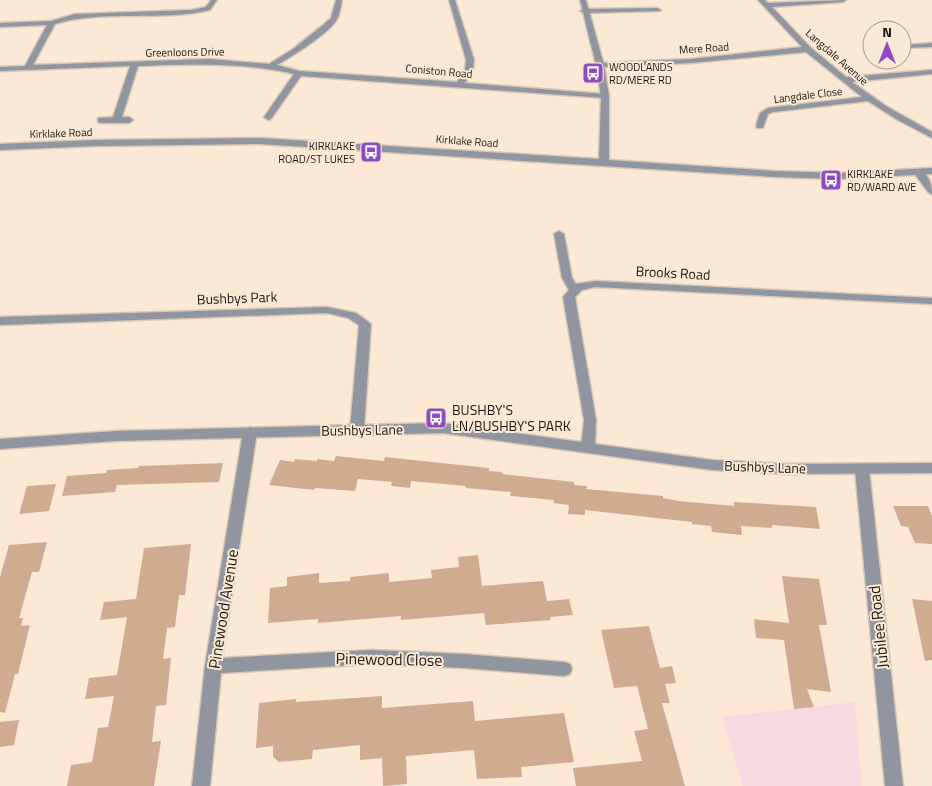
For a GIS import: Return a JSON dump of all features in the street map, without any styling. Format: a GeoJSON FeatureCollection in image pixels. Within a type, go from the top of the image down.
{"type":"FeatureCollection","features":[{"type":"Feature","properties":{"kind":"street"},"geometry":{"type":"LineString","coordinates":[[0,25],[52,23],[74,16],[191,12],[208,9],[214,0]]}},
{"type":"Feature","properties":{"kind":"street"},"geometry":{"type":"LineString","coordinates":[[270,66],[296,51],[326,28],[334,19],[339,0]]}},
{"type":"Feature","properties":{"kind":"street"},"geometry":{"type":"LineString","coordinates":[[452,0],[470,60],[469,70],[460,84]]}},
{"type":"Feature","properties":{"kind":"street"},"geometry":{"type":"LineString","coordinates":[[583,0],[584,11],[600,65],[605,96],[604,161]]}},
{"type":"Feature","properties":{"kind":"street"},"geometry":{"type":"LineString","coordinates":[[764,2],[843,0]]}},
{"type":"Feature","properties":{"kind":"street","name":"Langdale Avenue"},"geometry":{"type":"LineString","coordinates":[[764,2],[809,49],[844,80],[868,99],[908,124],[932,135]]}},
{"type":"Feature","properties":{"kind":"street"},"geometry":{"type":"LineString","coordinates":[[584,11],[657,10]]}},
{"type":"Feature","properties":{"kind":"street"},"geometry":{"type":"LineString","coordinates":[[28,68],[52,23]]}},
{"type":"Feature","properties":{"kind":"street"},"geometry":{"type":"LineString","coordinates":[[912,47],[931,46]]}},
{"type":"Feature","properties":{"kind":"street","name":"Mere Road"},"geometry":{"type":"LineString","coordinates":[[600,65],[691,61],[809,49]]}},
{"type":"Feature","properties":{"kind":"street","name":"Greenloons Drive"},"geometry":{"type":"LineString","coordinates":[[0,69],[209,61],[270,66]]}},
{"type":"Feature","properties":{"kind":"street"},"geometry":{"type":"LineString","coordinates":[[117,120],[135,64]]}},
{"type":"Feature","properties":{"kind":"street","name":"Coniston Road"},"geometry":{"type":"LineString","coordinates":[[270,66],[299,73],[605,96]]}},
{"type":"Feature","properties":{"kind":"street"},"geometry":{"type":"LineString","coordinates":[[844,80],[932,72]]}},
{"type":"Feature","properties":{"kind":"street"},"geometry":{"type":"LineString","coordinates":[[268,118],[299,73]]}},
{"type":"Feature","properties":{"kind":"street","name":"Langdale Close"},"geometry":{"type":"LineString","coordinates":[[760,126],[764,113],[772,110],[868,99]]}},
{"type":"Feature","properties":{"kind":"street"},"geometry":{"type":"LineString","coordinates":[[101,120],[129,120]]}},
{"type":"Feature","properties":{"kind":"street","name":"Kirklake Road"},"geometry":{"type":"LineString","coordinates":[[0,147],[97,143],[260,141],[604,161],[775,174],[840,176],[932,171]]}},
{"type":"Feature","properties":{"kind":"street"},"geometry":{"type":"LineString","coordinates":[[918,172],[932,191]]}},
{"type":"Feature","properties":{"kind":"street"},"geometry":{"type":"LineString","coordinates":[[558,234],[566,278],[574,290],[569,297],[590,420],[588,448]]}},
{"type":"Feature","properties":{"kind":"street","name":"Brooks Road"},"geometry":{"type":"LineString","coordinates":[[574,290],[595,284],[932,301]]}},
{"type":"Feature","properties":{"kind":"street","name":"Bushbys Park"},"geometry":{"type":"LineString","coordinates":[[0,321],[327,310],[345,312],[360,318],[364,324],[357,430]]}},
{"type":"Feature","properties":{"kind":"street","name":"Bushbys Lane"},"geometry":{"type":"LineString","coordinates":[[0,444],[116,436],[443,428],[712,464],[786,469],[932,468]]}},
{"type":"Feature","properties":{"kind":"street","name":"Pinewood Avenue"},"geometry":{"type":"LineString","coordinates":[[200,786],[213,666],[250,432]]}},
{"type":"Feature","properties":{"kind":"street","name":"Jubilee Road"},"geometry":{"type":"LineString","coordinates":[[862,469],[894,786]]}},
{"type":"Feature","properties":{"kind":"street","name":"Pinewood Close"},"geometry":{"type":"LineString","coordinates":[[213,666],[372,657],[465,661],[564,669]]}},
{"type":"Feature","properties":{"kind":"shaded area"},"geometry":{"type":"Polygon","coordinates":[[[855,702],[862,786],[743,786],[722,717],[855,702]]]}},
{"type":"Feature","properties":{"kind":"building"},"geometry":{"type":"Polygon","coordinates":[[[336,456],[384,461],[385,457],[489,468],[489,471],[502,472],[502,474],[574,482],[574,485],[587,486],[586,489],[663,496],[663,498],[678,501],[734,506],[734,502],[816,507],[820,529],[772,525],[772,528],[741,526],[742,535],[712,532],[711,526],[692,524],[692,522],[585,510],[585,515],[568,514],[569,505],[553,503],[554,500],[510,496],[511,492],[466,488],[466,486],[411,481],[410,488],[391,486],[392,482],[358,479],[355,491],[315,488],[314,490],[269,485],[280,460],[294,462],[295,459],[334,461],[336,456]]]}},
{"type":"Feature","properties":{"kind":"building"},"geometry":{"type":"Polygon","coordinates":[[[223,463],[219,482],[117,485],[115,492],[62,496],[67,476],[106,473],[107,470],[138,468],[139,466],[223,463]]]}},
{"type":"Feature","properties":{"kind":"building"},"geometry":{"type":"Polygon","coordinates":[[[56,484],[49,511],[19,514],[27,486],[56,484]]]}},
{"type":"Feature","properties":{"kind":"building"},"geometry":{"type":"Polygon","coordinates":[[[893,506],[928,506],[932,516],[932,544],[915,543],[908,527],[901,526],[893,506]]]}},
{"type":"Feature","properties":{"kind":"building"},"geometry":{"type":"Polygon","coordinates":[[[47,542],[39,572],[32,572],[19,618],[23,618],[21,626],[30,625],[18,674],[15,674],[5,713],[0,712],[0,577],[9,545],[47,542]]]}},
{"type":"Feature","properties":{"kind":"building"},"geometry":{"type":"Polygon","coordinates":[[[191,544],[185,595],[179,595],[175,627],[167,628],[163,659],[171,658],[166,705],[156,706],[152,742],[161,741],[154,786],[67,786],[71,765],[92,762],[98,728],[108,727],[114,696],[85,699],[89,678],[117,675],[127,617],[100,620],[104,602],[136,599],[144,548],[191,544]]]}},
{"type":"Feature","properties":{"kind":"building"},"geometry":{"type":"Polygon","coordinates":[[[478,555],[482,586],[543,581],[547,601],[569,599],[573,615],[550,617],[551,620],[486,625],[484,613],[401,620],[401,616],[318,623],[318,619],[268,623],[270,588],[287,586],[287,577],[319,573],[319,583],[350,581],[350,577],[389,573],[389,582],[432,578],[431,570],[459,567],[458,557],[478,555]]]}},
{"type":"Feature","properties":{"kind":"building"},"geometry":{"type":"Polygon","coordinates":[[[782,576],[819,579],[827,625],[819,625],[831,692],[807,689],[814,707],[794,709],[784,640],[756,638],[754,619],[789,623],[782,576]]]}},
{"type":"Feature","properties":{"kind":"building"},"geometry":{"type":"Polygon","coordinates":[[[912,599],[932,601],[932,660],[925,661],[912,599]]]}},
{"type":"Feature","properties":{"kind":"building"},"geometry":{"type":"Polygon","coordinates":[[[649,626],[660,668],[672,666],[676,683],[665,684],[670,703],[662,703],[685,786],[576,786],[573,768],[642,761],[634,731],[648,729],[637,686],[614,688],[601,630],[649,626]]]}},
{"type":"Feature","properties":{"kind":"building"},"geometry":{"type":"Polygon","coordinates":[[[382,696],[382,708],[473,701],[475,721],[564,713],[574,762],[521,767],[522,777],[477,779],[474,750],[406,756],[407,784],[383,786],[382,758],[360,760],[360,745],[313,750],[312,759],[279,762],[273,757],[273,746],[256,748],[259,703],[296,699],[296,702],[382,696]]]}},
{"type":"Feature","properties":{"kind":"building"},"geometry":{"type":"Polygon","coordinates":[[[19,720],[14,745],[0,747],[0,722],[19,720]]]}},
{"type":"Feature","properties":{"kind":"place","name":"WOODLANDS RD/MERE RD"},"geometry":{"type":"Point","coordinates":[593,73]}},
{"type":"Feature","properties":{"kind":"place","name":"KIRKLAKE ROAD/ST LUKES"},"geometry":{"type":"Point","coordinates":[371,152]}},
{"type":"Feature","properties":{"kind":"place","name":"KIRKLAKE RD/WARD AVE"},"geometry":{"type":"Point","coordinates":[831,180]}},
{"type":"Feature","properties":{"kind":"place","name":"BUSHBY'S LN/BUSHBY'S PARK"},"geometry":{"type":"Point","coordinates":[436,418]}}]}
